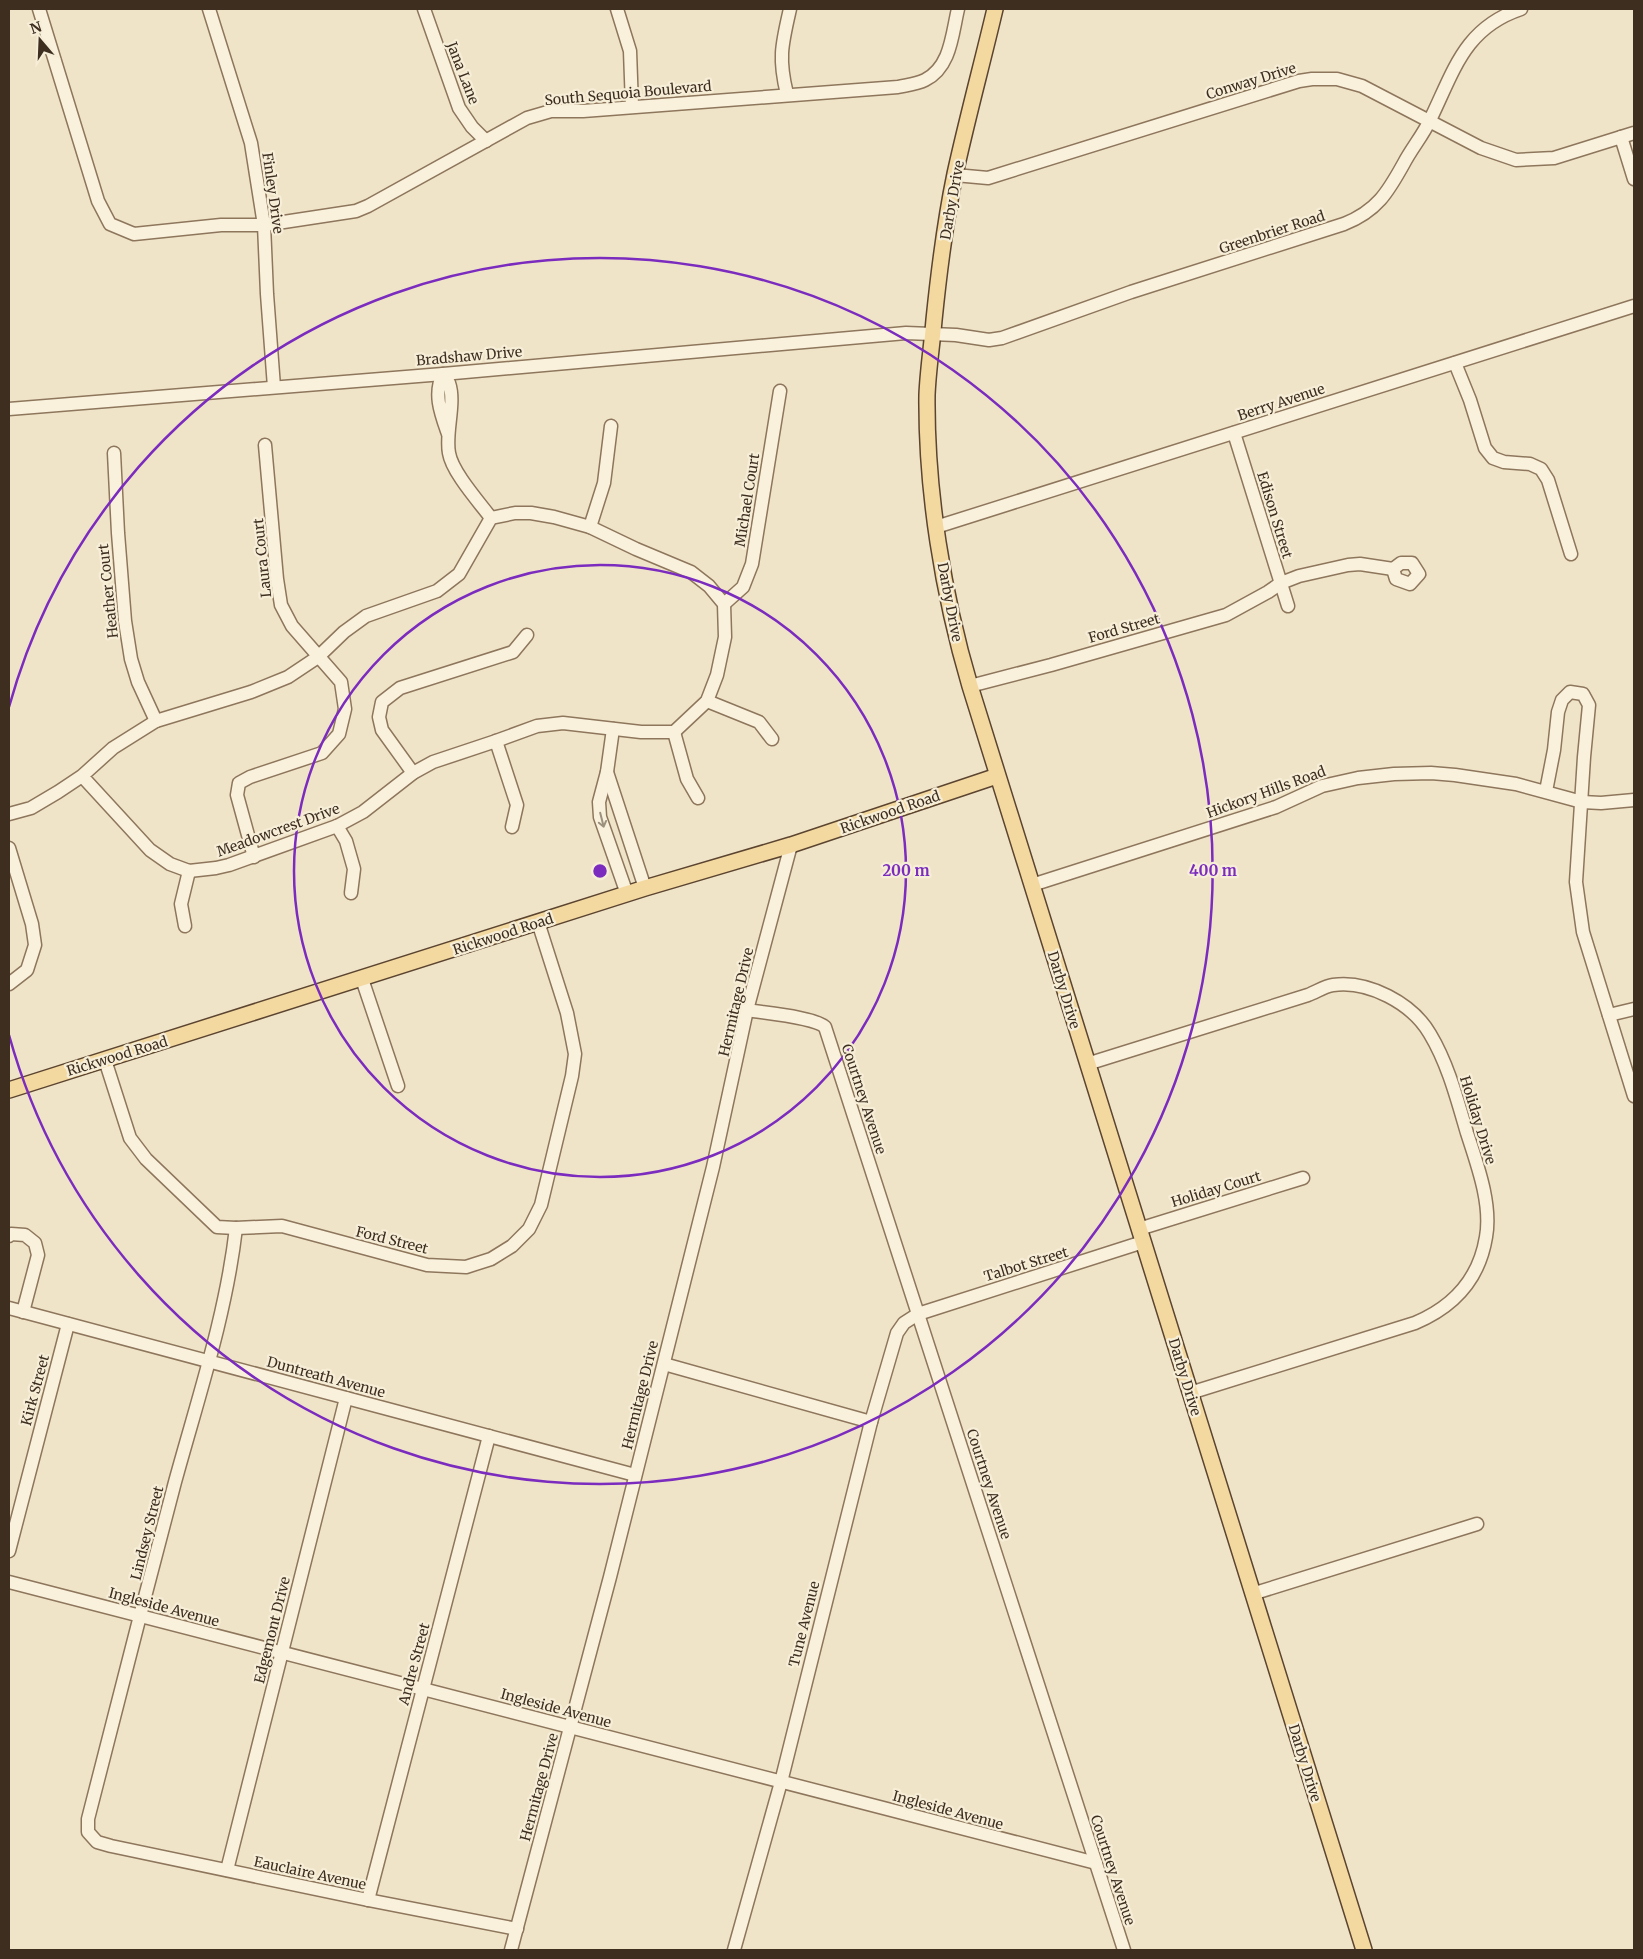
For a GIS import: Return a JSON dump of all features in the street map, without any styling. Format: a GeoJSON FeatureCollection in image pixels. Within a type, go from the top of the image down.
{"type":"FeatureCollection","features":[{"type":"Feature","properties":{"kind":"main road","name":"Darby Drive"},"geometry":{"type":"LineString","coordinates":[[995,9],[955,175],[945,230],[927,395],[936,527],[947,588],[970,686],[997,776],[1364,1950]]}},
{"type":"Feature","properties":{"kind":"main road","name":"Rickwood Road"},"geometry":{"type":"LineString","coordinates":[[9,1090],[645,888],[791,846],[997,776]]}},
{"type":"Feature","properties":{"kind":"street","name":"South Sequoia Boulevard"},"geometry":{"type":"LineString","coordinates":[[39,9],[98,201],[110,224],[134,234],[186,228],[264,225],[356,211],[527,118],[550,111],[582,111],[898,87],[924,80],[936,73],[944,62],[949,50],[958,9]]}},
{"type":"Feature","properties":{"kind":"street","name":"Finley Drive"},"geometry":{"type":"LineString","coordinates":[[209,9],[251,143],[264,225],[274,387]]}},
{"type":"Feature","properties":{"kind":"street","name":"Jana Lane"},"geometry":{"type":"LineString","coordinates":[[424,9],[459,108],[472,128],[486,141]]}},
{"type":"Feature","properties":{"kind":"street"},"geometry":{"type":"LineString","coordinates":[[617,9],[630,51],[632,106]]}},
{"type":"Feature","properties":{"kind":"street"},"geometry":{"type":"LineString","coordinates":[[787,94],[781,73],[781,50],[790,9]]}},
{"type":"Feature","properties":{"kind":"street","name":"Greenbrier Road"},"geometry":{"type":"LineString","coordinates":[[933,334],[989,340],[1002,338],[1131,292],[1356,220],[1376,205],[1384,196],[1430,121],[1451,72],[1472,41],[1480,32],[1500,18],[1521,9]]}},
{"type":"Feature","properties":{"kind":"street","name":"Conway Drive"},"geometry":{"type":"LineString","coordinates":[[955,175],[988,178],[1299,81],[1312,79],[1336,79],[1350,82],[1492,153],[1516,160],[1554,158],[1634,133]]}},
{"type":"Feature","properties":{"kind":"street"},"geometry":{"type":"LineString","coordinates":[[1621,137],[1634,179]]}},
{"type":"Feature","properties":{"kind":"street","name":"Berry Avenue"},"geometry":{"type":"LineString","coordinates":[[936,527],[1634,306]]}},
{"type":"Feature","properties":{"kind":"street","name":"Bradshaw Drive"},"geometry":{"type":"LineString","coordinates":[[9,409],[443,374],[906,333],[933,334]]}},
{"type":"Feature","properties":{"kind":"street"},"geometry":{"type":"LineString","coordinates":[[1455,363],[1470,400],[1485,448],[1493,458],[1504,462],[1530,464],[1541,469],[1548,480],[1571,554]]}},
{"type":"Feature","properties":{"kind":"street"},"geometry":{"type":"LineString","coordinates":[[443,374],[438,384],[440,409],[448,434],[448,454],[456,469],[491,518]]}},
{"type":"Feature","properties":{"kind":"street","name":"Michael Court"},"geometry":{"type":"LineString","coordinates":[[724,604],[743,587],[752,564],[780,391]]}},
{"type":"Feature","properties":{"kind":"street"},"geometry":{"type":"LineString","coordinates":[[590,527],[604,483],[611,426]]}},
{"type":"Feature","properties":{"kind":"street","name":"Edison Street"},"geometry":{"type":"LineString","coordinates":[[1234,433],[1288,606]]}},
{"type":"Feature","properties":{"kind":"street","name":"Laura Court"},"geometry":{"type":"LineString","coordinates":[[254,857],[237,795],[239,783],[250,777],[322,753],[339,734],[345,708],[341,682],[292,626],[281,605],[265,445]]}},
{"type":"Feature","properties":{"kind":"street","name":"Heather Court"},"geometry":{"type":"LineString","coordinates":[[114,453],[125,621],[131,659],[138,682],[156,721]]}},
{"type":"Feature","properties":{"kind":"street"},"geometry":{"type":"LineString","coordinates":[[9,814],[31,808],[82,776],[114,748],[156,721],[288,678],[318,657],[344,632],[366,616],[437,591],[458,574],[491,518],[515,513],[554,517],[590,527],[691,572],[709,586],[724,604],[725,637],[717,675],[707,701],[674,732],[687,779],[698,798]]}},
{"type":"Feature","properties":{"kind":"street","name":"Ford Street"},"geometry":{"type":"LineString","coordinates":[[970,686],[1226,615],[1281,583],[1299,576],[1348,564],[1393,569]]}},
{"type":"Feature","properties":{"kind":"street"},"geometry":{"type":"LineString","coordinates":[[413,773],[382,730],[379,717],[382,702],[400,688],[513,652],[527,635]]}},
{"type":"Feature","properties":{"kind":"street"},"geometry":{"type":"LineString","coordinates":[[1546,791],[1554,750],[1558,712],[1562,700],[1570,692],[1583,694],[1590,705],[1584,757],[1576,882],[1583,932],[1634,1096]]}},
{"type":"Feature","properties":{"kind":"street"},"geometry":{"type":"LineString","coordinates":[[707,701],[760,722],[772,739]]}},
{"type":"Feature","properties":{"kind":"street","name":"Meadowcrest Drive"},"geometry":{"type":"LineString","coordinates":[[82,776],[150,850],[170,864],[189,871],[216,868],[254,857],[337,826],[363,812],[413,773],[433,762],[496,742],[537,726],[563,723],[641,732],[674,732]]}},
{"type":"Feature","properties":{"kind":"street"},"geometry":{"type":"LineString","coordinates":[[613,729],[607,772],[599,802],[600,817],[627,894]]}},
{"type":"Feature","properties":{"kind":"street"},"geometry":{"type":"LineString","coordinates":[[496,742],[517,805],[512,827]]}},
{"type":"Feature","properties":{"kind":"street"},"geometry":{"type":"LineString","coordinates":[[607,772],[645,888]]}},
{"type":"Feature","properties":{"kind":"street","name":"Hickory Hills Road"},"geometry":{"type":"LineString","coordinates":[[1032,885],[1276,807],[1322,786],[1358,778],[1394,774],[1431,773],[1516,784],[1582,802],[1601,803],[1634,800]]}},
{"type":"Feature","properties":{"kind":"street"},"geometry":{"type":"LineString","coordinates":[[337,826],[346,841],[354,869],[351,893]]}},
{"type":"Feature","properties":{"kind":"street","name":"Hermitage Drive"},"geometry":{"type":"LineString","coordinates":[[512,1950],[664,1364],[719,1140],[747,1010],[791,846]]}},
{"type":"Feature","properties":{"kind":"street"},"geometry":{"type":"LineString","coordinates":[[9,848],[32,924],[36,945],[27,970],[9,984]]}},
{"type":"Feature","properties":{"kind":"street"},"geometry":{"type":"LineString","coordinates":[[185,926],[181,904],[189,871]]}},
{"type":"Feature","properties":{"kind":"street","name":"Ford Street"},"geometry":{"type":"LineString","coordinates":[[105,1060],[130,1138],[146,1159],[217,1226],[236,1228],[282,1226],[427,1265],[466,1267],[491,1259],[512,1246],[529,1229],[541,1205],[572,1076],[575,1054],[567,1013],[538,922]]}},
{"type":"Feature","properties":{"kind":"street"},"geometry":{"type":"LineString","coordinates":[[362,979],[398,1086]]}},
{"type":"Feature","properties":{"kind":"street","name":"Holiday Drive"},"geometry":{"type":"LineString","coordinates":[[1087,1064],[1308,995],[1330,985],[1343,984],[1381,992],[1392,998],[1421,1022],[1441,1054],[1461,1113],[1482,1186],[1487,1223],[1486,1236],[1479,1260],[1461,1293],[1442,1310],[1415,1324],[1190,1393]]}},
{"type":"Feature","properties":{"kind":"street"},"geometry":{"type":"LineString","coordinates":[[1609,1015],[1634,1009]]}},
{"type":"Feature","properties":{"kind":"street","name":"Courtney Avenue"},"geometry":{"type":"LineString","coordinates":[[747,1010],[809,1020],[822,1024],[825,1027],[1124,1950]]}},
{"type":"Feature","properties":{"kind":"street","name":"Holiday Court"},"geometry":{"type":"LineString","coordinates":[[1141,1236],[1303,1178]]}},
{"type":"Feature","properties":{"kind":"street","name":"Lindsey Street"},"geometry":{"type":"LineString","coordinates":[[97,1842],[88,1832],[88,1820],[175,1482],[209,1362],[231,1271],[236,1228]]}},
{"type":"Feature","properties":{"kind":"street"},"geometry":{"type":"LineString","coordinates":[[9,1236],[11,1234],[25,1235],[35,1243],[38,1255],[23,1312]]}},
{"type":"Feature","properties":{"kind":"street","name":"Talbot Street"},"geometry":{"type":"LineString","coordinates":[[918,1314],[1141,1236]]}},
{"type":"Feature","properties":{"kind":"street","name":"Duntreath Avenue"},"geometry":{"type":"LineString","coordinates":[[9,1308],[635,1475]]}},
{"type":"Feature","properties":{"kind":"street","name":"Tune Avenue"},"geometry":{"type":"LineString","coordinates":[[734,1950],[781,1782],[871,1422],[897,1333],[904,1323],[918,1314]]}},
{"type":"Feature","properties":{"kind":"street","name":"Kirk Street"},"geometry":{"type":"LineString","coordinates":[[9,1551],[68,1324]]}},
{"type":"Feature","properties":{"kind":"street"},"geometry":{"type":"LineString","coordinates":[[664,1364],[871,1422]]}},
{"type":"Feature","properties":{"kind":"street","name":"Edgemont Drive"},"geometry":{"type":"LineString","coordinates":[[227,1870],[346,1398]]}},
{"type":"Feature","properties":{"kind":"street","name":"Andre Street"},"geometry":{"type":"LineString","coordinates":[[368,1900],[489,1436]]}},
{"type":"Feature","properties":{"kind":"street"},"geometry":{"type":"LineString","coordinates":[[1252,1594],[1477,1524]]}},
{"type":"Feature","properties":{"kind":"street","name":"Ingleside Avenue"},"geometry":{"type":"LineString","coordinates":[[9,1582],[1096,1864]]}},
{"type":"Feature","properties":{"kind":"street","name":"Eauclaire Avenue"},"geometry":{"type":"LineString","coordinates":[[97,1842],[368,1900],[517,1929]]}}]}
